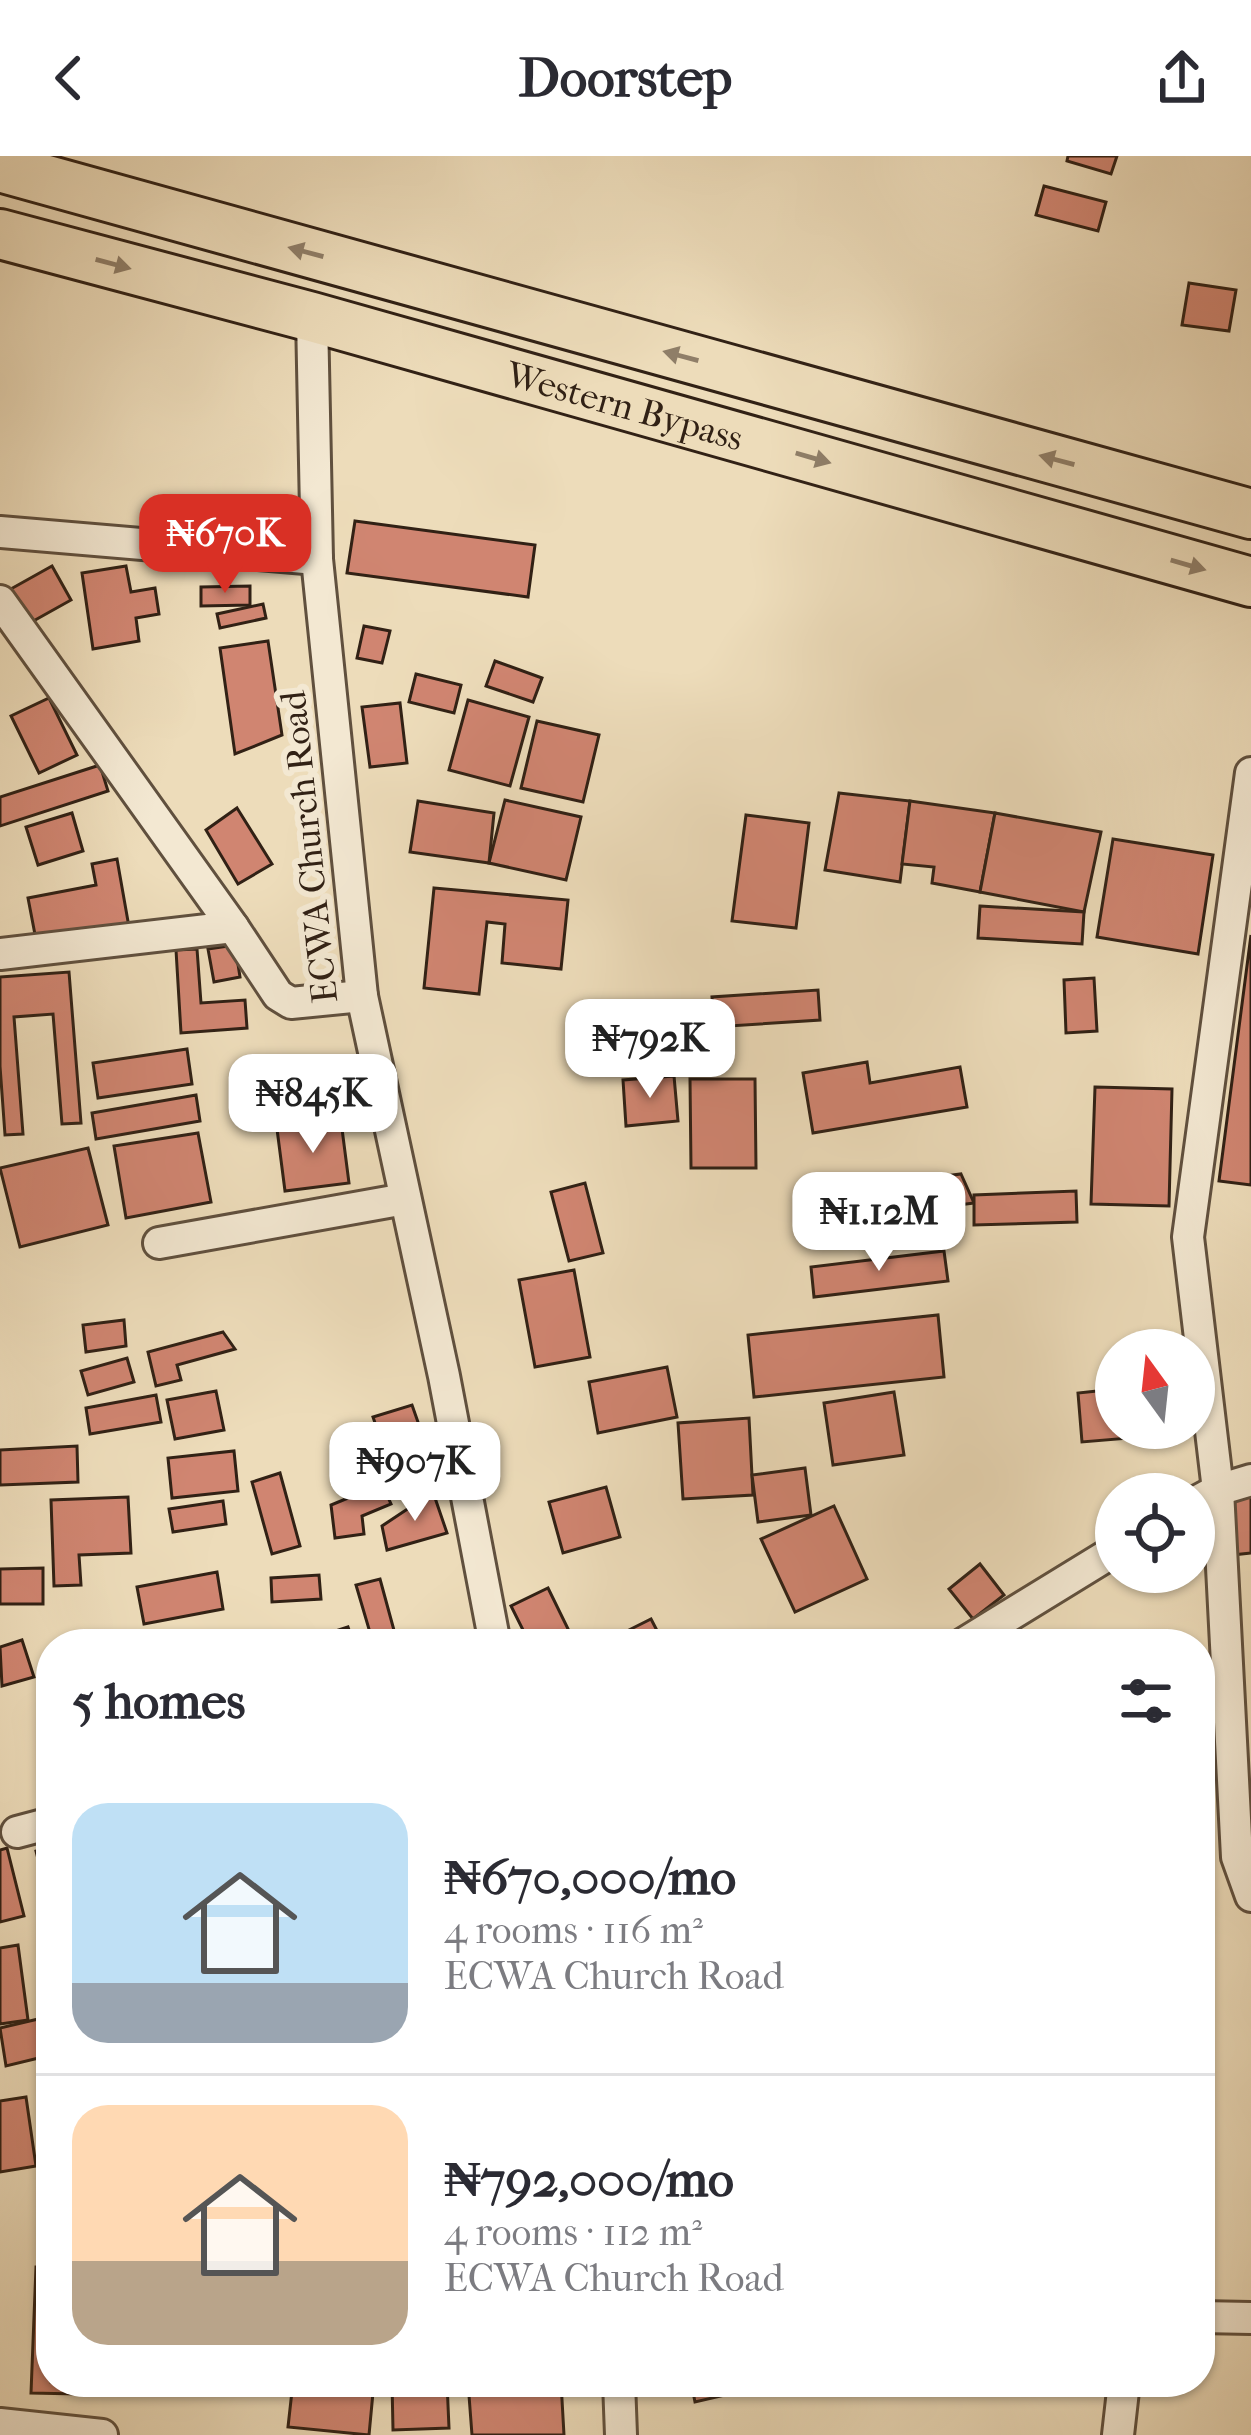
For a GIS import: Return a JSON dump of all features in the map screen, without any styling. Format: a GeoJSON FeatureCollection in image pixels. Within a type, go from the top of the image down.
{"type":"FeatureCollection","features":[{"type":"Feature","properties":{"kind":"main road","name":"Western Bypass"},"geometry":{"type":"LineString","coordinates":[[0,167],[87,173],[1251,514]]}},
{"type":"Feature","properties":{"kind":"main road","name":"Western Bypass"},"geometry":{"type":"LineString","coordinates":[[0,234],[312,316],[1251,582]]}},
{"type":"Feature","properties":{"kind":"street","name":"ECWA Church Road"},"geometry":{"type":"LineString","coordinates":[[312,316],[317,560],[362,996],[444,1376],[492,1629]]}},
{"type":"Feature","properties":{"kind":"street"},"geometry":{"type":"LineString","coordinates":[[0,532],[317,560]]}},
{"type":"Feature","properties":{"kind":"street"},"geometry":{"type":"LineString","coordinates":[[0,601],[278,995],[291,1003],[362,996]]}},
{"type":"Feature","properties":{"kind":"street"},"geometry":{"type":"LineString","coordinates":[[1204,1473],[1188,1237],[1251,772]]}},
{"type":"Feature","properties":{"kind":"street"},"geometry":{"type":"LineString","coordinates":[[0,954],[233,927]]}},
{"type":"Feature","properties":{"kind":"street"},"geometry":{"type":"LineString","coordinates":[[159,1244],[405,1199]]}},
{"type":"Feature","properties":{"kind":"street"},"geometry":{"type":"LineString","coordinates":[[1215,1494],[1251,1480]]}},
{"type":"Feature","properties":{"kind":"street"},"geometry":{"type":"LineString","coordinates":[[987,1629],[1095,1563]]}},
{"type":"Feature","properties":{"kind":"street"},"geometry":{"type":"LineString","coordinates":[[1214,1593],[1237,1857],[1251,1896]]}},
{"type":"Feature","properties":{"kind":"street"},"geometry":{"type":"LineString","coordinates":[[17,1832],[36,1827]]}},
{"type":"Feature","properties":{"kind":"street"},"geometry":{"type":"LineString","coordinates":[[1215,2317],[1251,2318]]}},
{"type":"Feature","properties":{"kind":"street"},"geometry":{"type":"LineString","coordinates":[[620,2397],[621,2435]]}},
{"type":"Feature","properties":{"kind":"street"},"geometry":{"type":"LineString","coordinates":[[1118,2435],[1122,2397]]}},
{"type":"Feature","properties":{"kind":"street"},"geometry":{"type":"LineString","coordinates":[[0,2424],[101,2435]]}},
{"type":"Feature","properties":{"kind":"building"},"geometry":{"type":"Polygon","coordinates":[[[1068,156],[1117,156],[1111,174],[1067,161],[1068,156]]]}},
{"type":"Feature","properties":{"kind":"building"},"geometry":{"type":"Polygon","coordinates":[[[1044,186],[1106,202],[1098,231],[1036,215],[1044,186]]]}},
{"type":"Feature","properties":{"kind":"building"},"geometry":{"type":"Polygon","coordinates":[[[1189,283],[1236,290],[1229,331],[1182,325],[1189,283]]]}},
{"type":"Feature","properties":{"kind":"building"},"geometry":{"type":"Polygon","coordinates":[[[355,521],[535,545],[528,597],[347,573],[355,521]]]}},
{"type":"Feature","properties":{"kind":"building"},"geometry":{"type":"Polygon","coordinates":[[[52,566],[71,600],[28,624],[9,590],[52,566]]]}},
{"type":"Feature","properties":{"kind":"building"},"geometry":{"type":"Polygon","coordinates":[[[126,566],[131,592],[155,588],[159,614],[136,618],[139,641],[93,649],[82,573],[126,566]]]}},
{"type":"Feature","properties":{"kind":"building"},"geometry":{"type":"Polygon","coordinates":[[[250,586],[250,605],[201,606],[201,587],[250,586]]]}},
{"type":"Feature","properties":{"kind":"building"},"geometry":{"type":"Polygon","coordinates":[[[263,604],[266,618],[220,628],[217,614],[263,604]]]}},
{"type":"Feature","properties":{"kind":"building"},"geometry":{"type":"Polygon","coordinates":[[[364,626],[390,631],[382,663],[357,658],[364,626]]]}},
{"type":"Feature","properties":{"kind":"building"},"geometry":{"type":"Polygon","coordinates":[[[268,641],[282,735],[235,754],[220,648],[268,641]]]}},
{"type":"Feature","properties":{"kind":"building"},"geometry":{"type":"Polygon","coordinates":[[[495,661],[542,678],[533,702],[486,686],[495,661]]]}},
{"type":"Feature","properties":{"kind":"building"},"geometry":{"type":"Polygon","coordinates":[[[416,674],[461,685],[454,713],[409,702],[416,674]]]}},
{"type":"Feature","properties":{"kind":"building"},"geometry":{"type":"Polygon","coordinates":[[[49,698],[77,755],[39,773],[11,716],[49,698]]]}},
{"type":"Feature","properties":{"kind":"building"},"geometry":{"type":"Polygon","coordinates":[[[468,700],[529,717],[510,786],[449,770],[468,700]]]}},
{"type":"Feature","properties":{"kind":"building"},"geometry":{"type":"Polygon","coordinates":[[[400,703],[407,763],[370,767],[362,707],[400,703]]]}},
{"type":"Feature","properties":{"kind":"building"},"geometry":{"type":"Polygon","coordinates":[[[537,721],[599,735],[583,802],[521,788],[537,721]]]}},
{"type":"Feature","properties":{"kind":"building"},"geometry":{"type":"Polygon","coordinates":[[[100,765],[108,791],[0,826],[0,797],[100,765]]]}},
{"type":"Feature","properties":{"kind":"building"},"geometry":{"type":"Polygon","coordinates":[[[839,793],[910,801],[900,882],[825,870],[839,793]]]}},
{"type":"Feature","properties":{"kind":"building"},"geometry":{"type":"Polygon","coordinates":[[[505,800],[581,817],[566,880],[489,863],[505,800]]]}},
{"type":"Feature","properties":{"kind":"building"},"geometry":{"type":"Polygon","coordinates":[[[418,801],[494,813],[489,863],[410,852],[418,801]]]}},
{"type":"Feature","properties":{"kind":"building"},"geometry":{"type":"Polygon","coordinates":[[[910,801],[995,813],[980,892],[932,883],[934,867],[902,864],[910,801]]]}},
{"type":"Feature","properties":{"kind":"building"},"geometry":{"type":"Polygon","coordinates":[[[237,808],[272,864],[238,884],[206,830],[237,808]]]}},
{"type":"Feature","properties":{"kind":"building"},"geometry":{"type":"Polygon","coordinates":[[[72,813],[83,851],[38,865],[26,827],[72,813]]]}},
{"type":"Feature","properties":{"kind":"building"},"geometry":{"type":"Polygon","coordinates":[[[995,813],[1101,832],[1084,912],[980,892],[995,813]]]}},
{"type":"Feature","properties":{"kind":"building"},"geometry":{"type":"Polygon","coordinates":[[[746,815],[809,823],[796,928],[732,921],[746,815]]]}},
{"type":"Feature","properties":{"kind":"building"},"geometry":{"type":"Polygon","coordinates":[[[1113,839],[1213,855],[1198,954],[1097,937],[1113,839]]]}},
{"type":"Feature","properties":{"kind":"building"},"geometry":{"type":"Polygon","coordinates":[[[117,859],[129,927],[37,945],[28,898],[96,885],[92,864],[117,859]]]}},
{"type":"Feature","properties":{"kind":"building"},"geometry":{"type":"Polygon","coordinates":[[[434,888],[568,900],[561,969],[502,963],[505,924],[487,922],[479,994],[424,988],[434,888]]]}},
{"type":"Feature","properties":{"kind":"building"},"geometry":{"type":"Polygon","coordinates":[[[980,906],[1084,912],[1082,944],[978,938],[980,906]]]}},
{"type":"Feature","properties":{"kind":"building"},"geometry":{"type":"Polygon","coordinates":[[[1251,935],[1251,1185],[1219,1181],[1251,935]]]}},
{"type":"Feature","properties":{"kind":"building"},"geometry":{"type":"Polygon","coordinates":[[[235,945],[240,977],[214,982],[208,949],[235,945]]]}},
{"type":"Feature","properties":{"kind":"building"},"geometry":{"type":"Polygon","coordinates":[[[197,949],[201,1003],[245,1000],[247,1028],[181,1033],[176,950],[197,949]]]}},
{"type":"Feature","properties":{"kind":"building"},"geometry":{"type":"Polygon","coordinates":[[[69,972],[81,1123],[62,1124],[53,1014],[14,1017],[23,1134],[5,1135],[0,977],[69,972]]]}},
{"type":"Feature","properties":{"kind":"building"},"geometry":{"type":"Polygon","coordinates":[[[1094,978],[1097,1031],[1066,1033],[1064,980],[1094,978]]]}},
{"type":"Feature","properties":{"kind":"building"},"geometry":{"type":"Polygon","coordinates":[[[818,990],[820,1020],[714,1027],[712,997],[818,990]]]}},
{"type":"Feature","properties":{"kind":"building"},"geometry":{"type":"Polygon","coordinates":[[[187,1049],[192,1084],[98,1098],[93,1063],[187,1049]]]}},
{"type":"Feature","properties":{"kind":"building"},"geometry":{"type":"Polygon","coordinates":[[[867,1062],[870,1083],[960,1067],[967,1107],[813,1133],[803,1073],[867,1062]]]}},
{"type":"Feature","properties":{"kind":"building"},"geometry":{"type":"Polygon","coordinates":[[[356,1064],[361,1100],[248,1119],[242,1083],[356,1064]]]}},
{"type":"Feature","properties":{"kind":"building"},"geometry":{"type":"Polygon","coordinates":[[[674,1076],[678,1121],[626,1126],[623,1080],[674,1076]]]}},
{"type":"Feature","properties":{"kind":"building"},"geometry":{"type":"Polygon","coordinates":[[[690,1079],[755,1079],[756,1168],[691,1168],[690,1079]]]}},
{"type":"Feature","properties":{"kind":"building"},"geometry":{"type":"Polygon","coordinates":[[[1095,1087],[1172,1089],[1169,1206],[1091,1204],[1095,1087]]]}},
{"type":"Feature","properties":{"kind":"building"},"geometry":{"type":"Polygon","coordinates":[[[196,1095],[200,1121],[96,1139],[92,1113],[196,1095]]]}},
{"type":"Feature","properties":{"kind":"building"},"geometry":{"type":"Polygon","coordinates":[[[341,1121],[349,1183],[285,1191],[277,1129],[341,1121]]]}},
{"type":"Feature","properties":{"kind":"building"},"geometry":{"type":"Polygon","coordinates":[[[198,1133],[211,1202],[126,1218],[114,1146],[198,1133]]]}},
{"type":"Feature","properties":{"kind":"building"},"geometry":{"type":"Polygon","coordinates":[[[88,1148],[108,1225],[20,1247],[0,1168],[88,1148]]]}},
{"type":"Feature","properties":{"kind":"building"},"geometry":{"type":"Polygon","coordinates":[[[961,1174],[974,1203],[816,1223],[812,1193],[961,1174]]]}},
{"type":"Feature","properties":{"kind":"building"},"geometry":{"type":"Polygon","coordinates":[[[585,1183],[603,1253],[569,1261],[551,1192],[585,1183]]]}},
{"type":"Feature","properties":{"kind":"building"},"geometry":{"type":"Polygon","coordinates":[[[1076,1191],[1077,1222],[974,1225],[974,1195],[1076,1191]]]}},
{"type":"Feature","properties":{"kind":"building"},"geometry":{"type":"Polygon","coordinates":[[[944,1251],[948,1281],[814,1297],[811,1267],[944,1251]]]}},
{"type":"Feature","properties":{"kind":"building"},"geometry":{"type":"Polygon","coordinates":[[[574,1270],[590,1357],[535,1367],[519,1280],[574,1270]]]}},
{"type":"Feature","properties":{"kind":"building"},"geometry":{"type":"Polygon","coordinates":[[[938,1315],[944,1377],[754,1397],[748,1335],[938,1315]]]}},
{"type":"Feature","properties":{"kind":"building"},"geometry":{"type":"Polygon","coordinates":[[[124,1320],[126,1346],[86,1352],[83,1325],[124,1320]]]}},
{"type":"Feature","properties":{"kind":"building"},"geometry":{"type":"Polygon","coordinates":[[[223,1332],[235,1349],[177,1365],[181,1380],[156,1386],[148,1352],[223,1332]]]}},
{"type":"Feature","properties":{"kind":"building"},"geometry":{"type":"Polygon","coordinates":[[[127,1358],[134,1382],[88,1395],[81,1371],[127,1358]]]}},
{"type":"Feature","properties":{"kind":"building"},"geometry":{"type":"Polygon","coordinates":[[[667,1367],[677,1417],[598,1433],[589,1382],[667,1367]]]}},
{"type":"Feature","properties":{"kind":"building"},"geometry":{"type":"Polygon","coordinates":[[[216,1391],[224,1430],[175,1439],[167,1400],[216,1391]]]}},
{"type":"Feature","properties":{"kind":"building"},"geometry":{"type":"Polygon","coordinates":[[[1095,1391],[1095,1441],[1082,1442],[1078,1393],[1095,1391]]]}},
{"type":"Feature","properties":{"kind":"building"},"geometry":{"type":"Polygon","coordinates":[[[894,1392],[904,1455],[833,1465],[824,1403],[894,1392]]]}},
{"type":"Feature","properties":{"kind":"building"},"geometry":{"type":"Polygon","coordinates":[[[156,1395],[161,1422],[90,1434],[86,1408],[156,1395]]]}},
{"type":"Feature","properties":{"kind":"building"},"geometry":{"type":"Polygon","coordinates":[[[412,1405],[432,1462],[393,1476],[373,1417],[412,1405]]]}},
{"type":"Feature","properties":{"kind":"building"},"geometry":{"type":"Polygon","coordinates":[[[749,1418],[753,1495],[683,1499],[678,1423],[749,1418]]]}},
{"type":"Feature","properties":{"kind":"building"},"geometry":{"type":"Polygon","coordinates":[[[77,1446],[78,1482],[0,1485],[0,1450],[77,1446]]]}},
{"type":"Feature","properties":{"kind":"building"},"geometry":{"type":"Polygon","coordinates":[[[234,1451],[238,1491],[172,1498],[168,1458],[234,1451]]]}},
{"type":"Feature","properties":{"kind":"building"},"geometry":{"type":"Polygon","coordinates":[[[805,1468],[811,1515],[758,1522],[752,1475],[805,1468]]]}},
{"type":"Feature","properties":{"kind":"building"},"geometry":{"type":"Polygon","coordinates":[[[280,1473],[300,1546],[272,1554],[252,1482],[280,1473]]]}},
{"type":"Feature","properties":{"kind":"building"},"geometry":{"type":"Polygon","coordinates":[[[382,1484],[391,1504],[362,1516],[364,1534],[335,1538],[331,1505],[382,1484]]]}},
{"type":"Feature","properties":{"kind":"building"},"geometry":{"type":"Polygon","coordinates":[[[606,1487],[620,1537],[563,1553],[549,1502],[606,1487]]]}},
{"type":"Feature","properties":{"kind":"building"},"geometry":{"type":"Polygon","coordinates":[[[433,1492],[447,1533],[387,1550],[382,1526],[433,1492]]]}},
{"type":"Feature","properties":{"kind":"building"},"geometry":{"type":"Polygon","coordinates":[[[1251,1493],[1251,1553],[1232,1555],[1226,1495],[1251,1493]]]}},
{"type":"Feature","properties":{"kind":"building"},"geometry":{"type":"Polygon","coordinates":[[[128,1497],[131,1553],[79,1555],[81,1585],[54,1586],[51,1500],[128,1497]]]}},
{"type":"Feature","properties":{"kind":"building"},"geometry":{"type":"Polygon","coordinates":[[[223,1501],[226,1524],[173,1532],[169,1509],[223,1501]]]}},
{"type":"Feature","properties":{"kind":"building"},"geometry":{"type":"Polygon","coordinates":[[[834,1506],[867,1579],[795,1612],[761,1539],[834,1506]]]}},
{"type":"Feature","properties":{"kind":"building"},"geometry":{"type":"Polygon","coordinates":[[[980,1564],[1004,1595],[973,1619],[949,1589],[980,1564]]]}},
{"type":"Feature","properties":{"kind":"building"},"geometry":{"type":"Polygon","coordinates":[[[43,1568],[43,1604],[0,1604],[0,1569],[43,1568]]]}},
{"type":"Feature","properties":{"kind":"building"},"geometry":{"type":"Polygon","coordinates":[[[217,1572],[223,1609],[144,1624],[137,1587],[217,1572]]]}},
{"type":"Feature","properties":{"kind":"building"},"geometry":{"type":"Polygon","coordinates":[[[319,1575],[321,1599],[272,1602],[271,1578],[319,1575]]]}},
{"type":"Feature","properties":{"kind":"building"},"geometry":{"type":"Polygon","coordinates":[[[380,1579],[394,1629],[369,1629],[356,1585],[380,1579]]]}},
{"type":"Feature","properties":{"kind":"building"},"geometry":{"type":"Polygon","coordinates":[[[548,1588],[568,1629],[522,1629],[511,1606],[548,1588]]]}},
{"type":"Feature","properties":{"kind":"building"},"geometry":{"type":"Polygon","coordinates":[[[651,1619],[656,1629],[631,1629],[651,1619]]]}},
{"type":"Feature","properties":{"kind":"building"},"geometry":{"type":"Polygon","coordinates":[[[22,1640],[34,1677],[2,1686],[0,1647],[22,1640]]]}},
{"type":"Feature","properties":{"kind":"building"},"geometry":{"type":"Polygon","coordinates":[[[7,1848],[24,1916],[0,1922],[0,1850],[7,1848]]]}},
{"type":"Feature","properties":{"kind":"building"},"geometry":{"type":"Polygon","coordinates":[[[18,1945],[28,2020],[0,2024],[0,1948],[18,1945]]]}},
{"type":"Feature","properties":{"kind":"building"},"geometry":{"type":"Polygon","coordinates":[[[36,2020],[36,2059],[6,2066],[0,2028],[36,2020]]]}},
{"type":"Feature","properties":{"kind":"building"},"geometry":{"type":"Polygon","coordinates":[[[26,2097],[36,2166],[0,2172],[0,2101],[26,2097]]]}},
{"type":"Feature","properties":{"kind":"building"},"geometry":{"type":"Polygon","coordinates":[[[36,2267],[36,2393],[31,2393],[36,2267]]]}},
{"type":"Feature","properties":{"kind":"building"},"geometry":{"type":"Polygon","coordinates":[[[291,2397],[373,2397],[369,2435],[288,2427],[291,2397]]]}},
{"type":"Feature","properties":{"kind":"building"},"geometry":{"type":"Polygon","coordinates":[[[392,2397],[448,2397],[449,2428],[393,2430],[392,2397]]]}},
{"type":"Feature","properties":{"kind":"building"},"geometry":{"type":"Polygon","coordinates":[[[469,2397],[562,2397],[564,2435],[472,2435],[469,2397]]]}}]}
